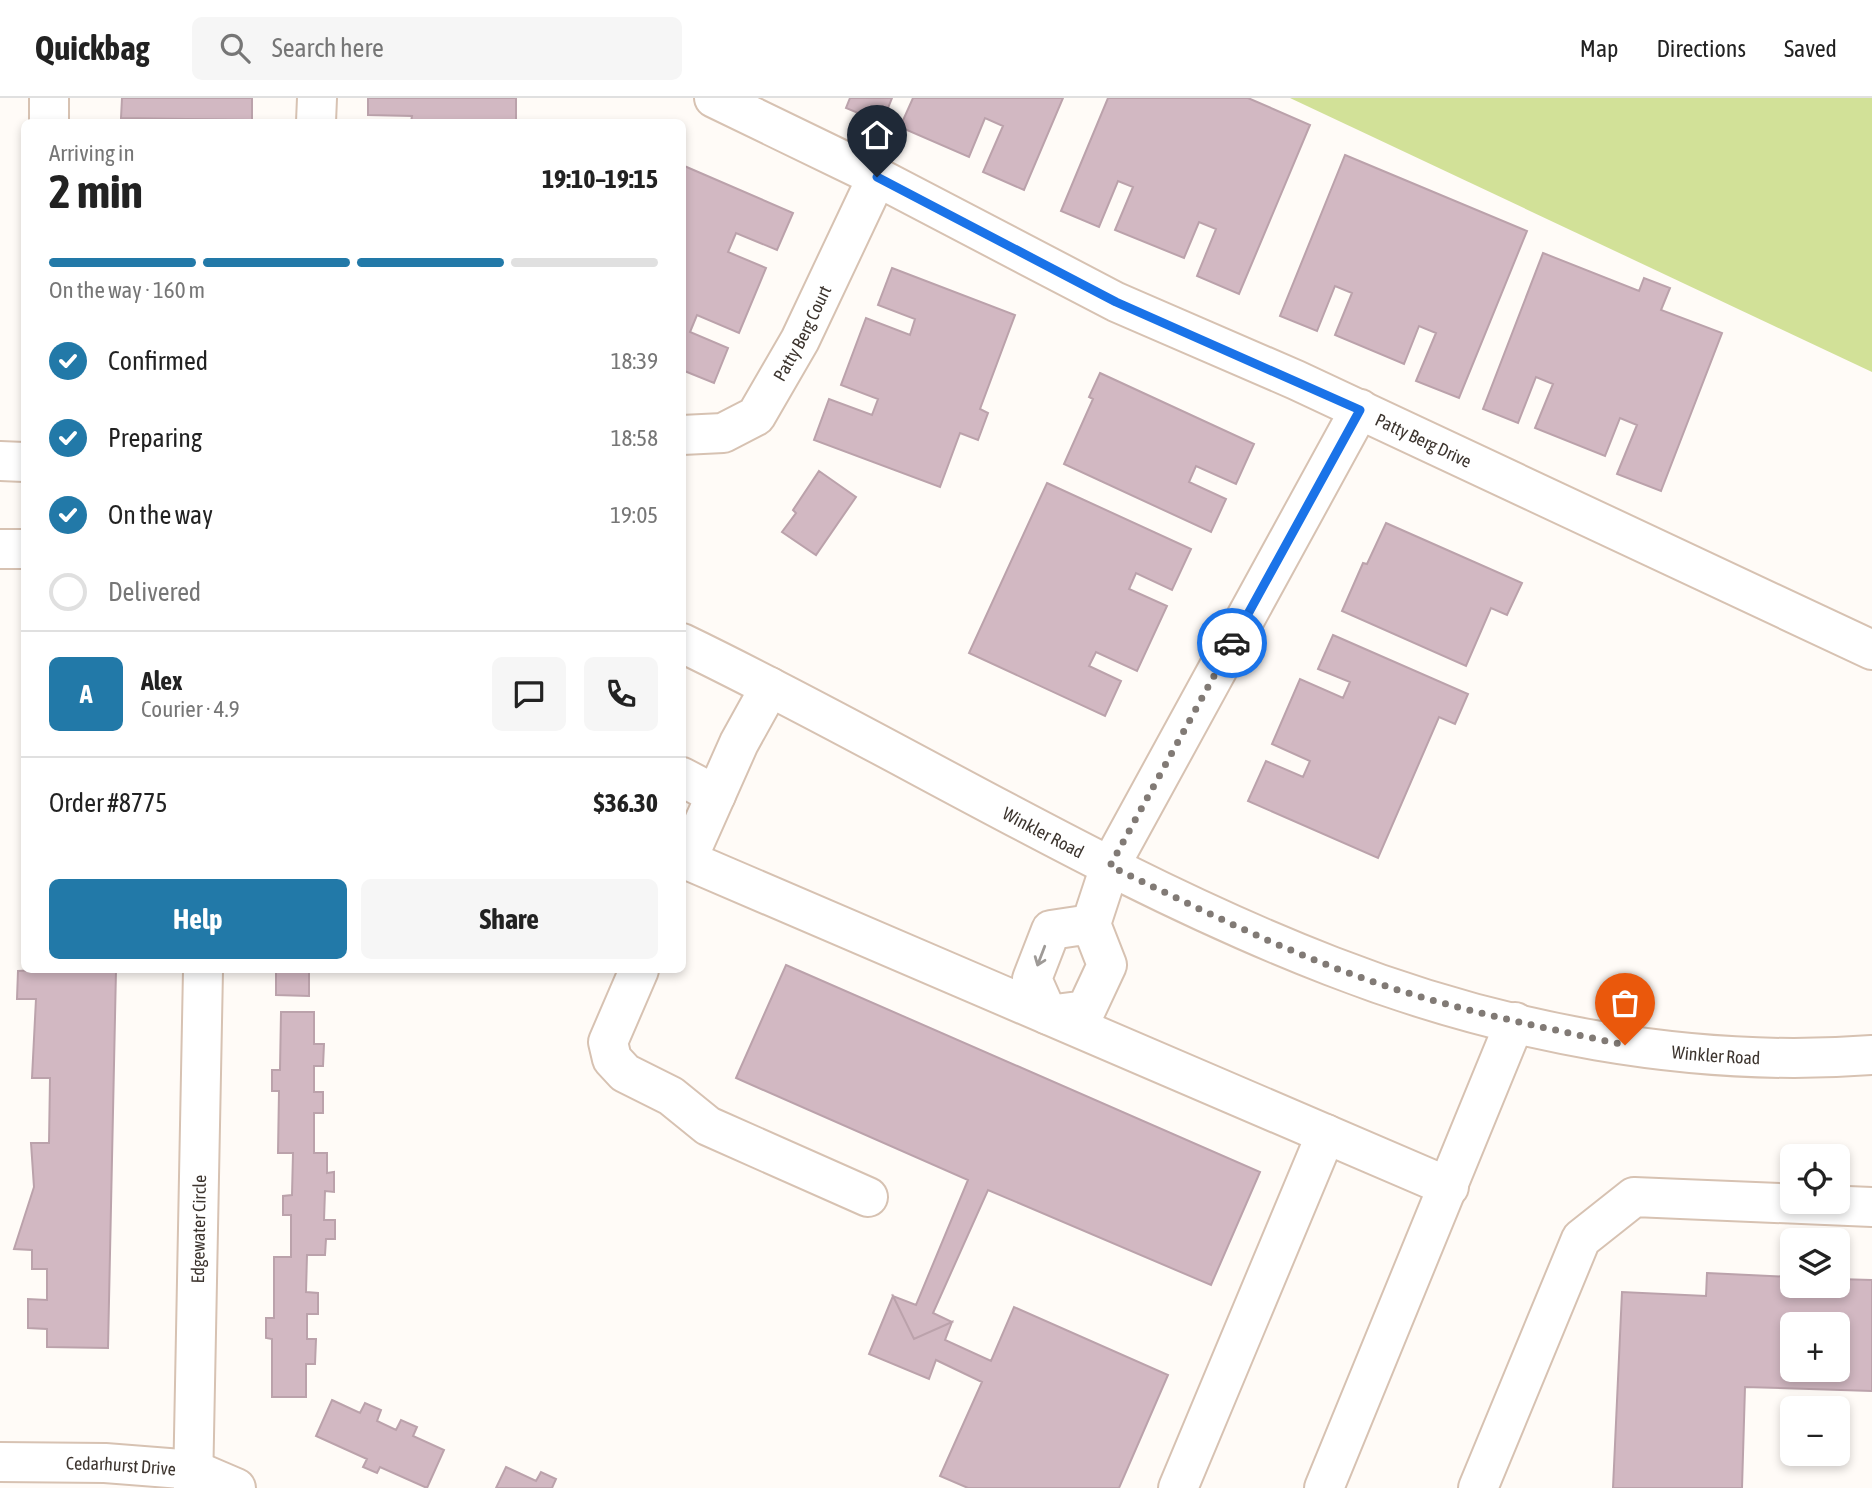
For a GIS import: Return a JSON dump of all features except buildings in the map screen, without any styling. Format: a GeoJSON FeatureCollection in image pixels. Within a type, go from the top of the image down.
{"type":"FeatureCollection","features":[{"type":"Feature","properties":{"kind":"street"},"geometry":{"type":"LineString","coordinates":[[49,98],[49,119]]}},
{"type":"Feature","properties":{"kind":"street"},"geometry":{"type":"LineString","coordinates":[[316,119],[317,98]]}},
{"type":"Feature","properties":{"kind":"street","name":"Patty Berg Drive"},"geometry":{"type":"LineString","coordinates":[[713,98],[877,177],[1116,302],[1360,410],[1872,650]]}},
{"type":"Feature","properties":{"kind":"street","name":"Patty Berg Court"},"geometry":{"type":"LineString","coordinates":[[686,435],[723,433],[756,416],[800,340],[877,177]]}},
{"type":"Feature","properties":{"kind":"street"},"geometry":{"type":"LineString","coordinates":[[1048,1015],[1086,1010],[1107,965],[1091,924],[1110,866],[1360,410]]}},
{"type":"Feature","properties":{"kind":"street"},"geometry":{"type":"LineString","coordinates":[[0,461],[21,462]]}},
{"type":"Feature","properties":{"kind":"street"},"geometry":{"type":"LineString","coordinates":[[0,549],[21,549]]}},
{"type":"Feature","properties":{"kind":"street","name":"Winkler Road"},"geometry":{"type":"LineString","coordinates":[[686,645],[1110,866],[1252,934],[1333,967],[1416,996],[1515,1022],[1625,1045],[1714,1054],[1872,1055]]}},
{"type":"Feature","properties":{"kind":"street"},"geometry":{"type":"LineString","coordinates":[[686,863],[716,794],[770,687]]}},
{"type":"Feature","properties":{"kind":"street"},"geometry":{"type":"LineString","coordinates":[[686,779],[716,794]]}},
{"type":"Feature","properties":{"kind":"street"},"geometry":{"type":"LineString","coordinates":[[686,865],[1048,1015],[1449,1187]]}},
{"type":"Feature","properties":{"kind":"street"},"geometry":{"type":"LineString","coordinates":[[1048,1015],[1032,979],[1051,930],[1091,924]]}},
{"type":"Feature","properties":{"kind":"street","name":"Edgewater Circle"},"geometry":{"type":"LineString","coordinates":[[194,1479],[203,973]]}},
{"type":"Feature","properties":{"kind":"street"},"geometry":{"type":"LineString","coordinates":[[638,973],[608,1042],[612,1059],[625,1073],[671,1097],[708,1126],[868,1197]]}},
{"type":"Feature","properties":{"kind":"street"},"geometry":{"type":"LineString","coordinates":[[1324,1488],[1515,1022]]}},
{"type":"Feature","properties":{"kind":"street"},"geometry":{"type":"LineString","coordinates":[[1178,1488],[1326,1134]]}},
{"type":"Feature","properties":{"kind":"street"},"geometry":{"type":"LineString","coordinates":[[1478,1488],[1581,1240],[1634,1197],[1872,1207]]}},
{"type":"Feature","properties":{"kind":"street","name":"Cedarhurst Drive"},"geometry":{"type":"LineString","coordinates":[[0,1462],[105,1463],[236,1488]]}},
{"type":"Feature","properties":{"kind":"green space"},"geometry":{"type":"Polygon","coordinates":[[[1290,98],[1872,98],[1872,372],[1290,98]]]}},
{"type":"Feature","properties":{"kind":"way so far"},"geometry":{"type":"LineString","coordinates":[[1232,643],[1110,866],[1252,934],[1374,982],[1501,1019],[1625,1045]]}},
{"type":"Feature","properties":{"kind":"route"},"geometry":{"type":"LineString","coordinates":[[877,177],[1116,302],[1360,410],[1232,643]]}}]}
